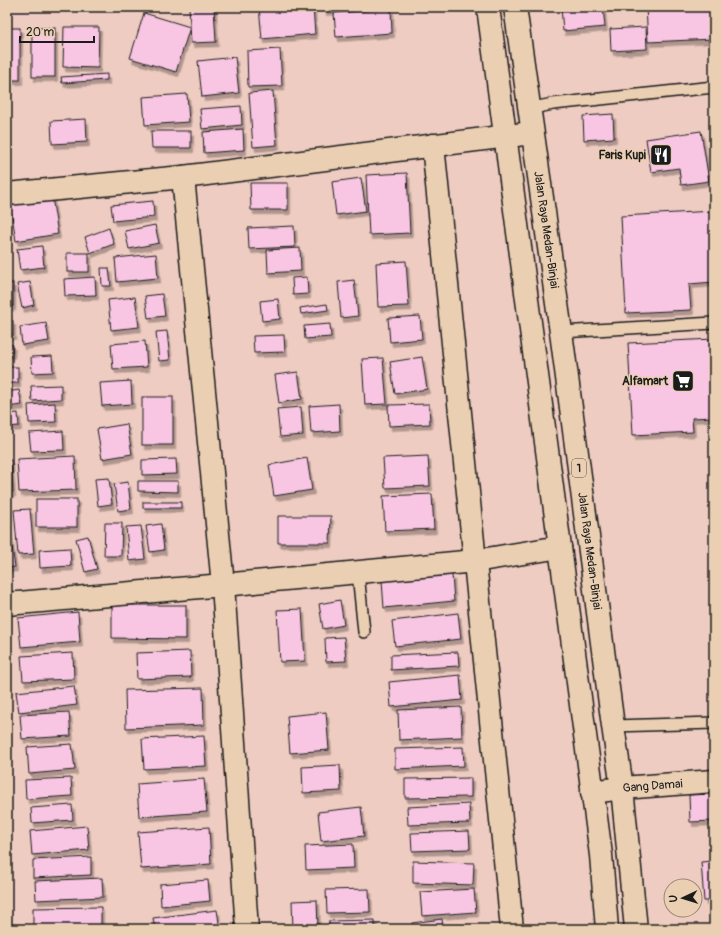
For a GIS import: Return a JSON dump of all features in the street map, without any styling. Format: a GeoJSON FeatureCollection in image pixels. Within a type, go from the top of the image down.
{"type":"FeatureCollection","features":[{"type":"Feature","properties":{"kind":"main road"},"geometry":{"type":"LineString","coordinates":[[488,7],[601,855],[607,929]]}},
{"type":"Feature","properties":{"kind":"main road","name":"Jalan Raya Medan-Binjai"},"geometry":{"type":"LineString","coordinates":[[515,7],[528,109],[561,332],[612,726],[622,788],[636,929]]}},
{"type":"Feature","properties":{"kind":"main road"},"geometry":{"type":"LineString","coordinates":[[7,194],[183,177],[532,133]]}},
{"type":"Feature","properties":{"kind":"main road"},"geometry":{"type":"LineString","coordinates":[[433,145],[512,929]]}},
{"type":"Feature","properties":{"kind":"main road"},"geometry":{"type":"LineString","coordinates":[[183,177],[223,586],[247,929]]}},
{"type":"Feature","properties":{"kind":"main road"},"geometry":{"type":"LineString","coordinates":[[7,604],[223,586],[475,561],[560,547]]}},
{"type":"Feature","properties":{"kind":"main road","name":"Gang Damai"},"geometry":{"type":"LineString","coordinates":[[592,792],[622,788],[714,781]]}},
{"type":"Feature","properties":{"kind":"lane"},"geometry":{"type":"LineString","coordinates":[[528,109],[553,104],[714,87]]}},
{"type":"Feature","properties":{"kind":"lane"},"geometry":{"type":"LineString","coordinates":[[561,332],[714,323]]}},
{"type":"Feature","properties":{"kind":"lane"},"geometry":{"type":"LineString","coordinates":[[358,573],[364,632]]}},
{"type":"Feature","properties":{"kind":"lane"},"geometry":{"type":"LineString","coordinates":[[612,726],[714,723]]}},
{"type":"Feature","properties":{"kind":"building"},"geometry":{"type":"Polygon","coordinates":[[[189,7],[214,7],[216,42],[191,43],[189,7]]]}},
{"type":"Feature","properties":{"kind":"building"},"geometry":{"type":"Polygon","coordinates":[[[259,7],[313,7],[315,34],[262,39],[259,7]]]}},
{"type":"Feature","properties":{"kind":"building"},"geometry":{"type":"Polygon","coordinates":[[[324,7],[369,7],[324,11],[324,7]]]}},
{"type":"Feature","properties":{"kind":"building"},"geometry":{"type":"Polygon","coordinates":[[[561,7],[603,7],[605,27],[563,31],[561,7]]]}},
{"type":"Feature","properties":{"kind":"building"},"geometry":{"type":"Polygon","coordinates":[[[646,7],[714,7],[714,39],[648,42],[646,7]]]}},
{"type":"Feature","properties":{"kind":"building"},"geometry":{"type":"Polygon","coordinates":[[[391,9],[392,33],[336,37],[334,13],[391,9]]]}},
{"type":"Feature","properties":{"kind":"building"},"geometry":{"type":"Polygon","coordinates":[[[144,13],[190,27],[176,72],[130,58],[144,13]]]}},
{"type":"Feature","properties":{"kind":"building"},"geometry":{"type":"Polygon","coordinates":[[[64,27],[99,27],[98,68],[63,67],[64,27]]]}},
{"type":"Feature","properties":{"kind":"building"},"geometry":{"type":"Polygon","coordinates":[[[646,27],[647,49],[611,51],[610,29],[646,27]]]}},
{"type":"Feature","properties":{"kind":"building"},"geometry":{"type":"Polygon","coordinates":[[[7,28],[20,28],[20,80],[7,80],[7,28]]]}},
{"type":"Feature","properties":{"kind":"building"},"geometry":{"type":"Polygon","coordinates":[[[32,28],[55,28],[55,77],[32,77],[32,28]]]}},
{"type":"Feature","properties":{"kind":"building"},"geometry":{"type":"Polygon","coordinates":[[[280,49],[282,86],[248,87],[247,51],[280,49]]]}},
{"type":"Feature","properties":{"kind":"building"},"geometry":{"type":"Polygon","coordinates":[[[235,57],[239,93],[202,97],[198,61],[235,57]]]}},
{"type":"Feature","properties":{"kind":"building"},"geometry":{"type":"Polygon","coordinates":[[[107,74],[107,80],[62,83],[61,77],[107,74]]]}},
{"type":"Feature","properties":{"kind":"building"},"geometry":{"type":"Polygon","coordinates":[[[273,91],[277,145],[253,147],[249,93],[273,91]]]}},
{"type":"Feature","properties":{"kind":"building"},"geometry":{"type":"Polygon","coordinates":[[[187,94],[189,122],[145,125],[143,97],[187,94]]]}},
{"type":"Feature","properties":{"kind":"building"},"geometry":{"type":"Polygon","coordinates":[[[241,106],[242,125],[202,129],[200,109],[241,106]]]}},
{"type":"Feature","properties":{"kind":"building"},"geometry":{"type":"Polygon","coordinates":[[[613,114],[614,138],[584,140],[583,116],[613,114]]]}},
{"type":"Feature","properties":{"kind":"building"},"geometry":{"type":"Polygon","coordinates":[[[86,119],[87,142],[52,144],[51,121],[86,119]]]}},
{"type":"Feature","properties":{"kind":"building"},"geometry":{"type":"Polygon","coordinates":[[[243,129],[244,150],[204,153],[203,132],[243,129]]]}},
{"type":"Feature","properties":{"kind":"building"},"geometry":{"type":"Polygon","coordinates":[[[151,131],[191,131],[191,148],[152,148],[151,131]]]}},
{"type":"Feature","properties":{"kind":"building"},"geometry":{"type":"Polygon","coordinates":[[[701,131],[709,181],[681,185],[679,168],[651,172],[646,139],[701,131]]]}},
{"type":"Feature","properties":{"kind":"building"},"geometry":{"type":"Polygon","coordinates":[[[407,173],[410,233],[369,235],[366,175],[407,173]]]}},
{"type":"Feature","properties":{"kind":"building"},"geometry":{"type":"Polygon","coordinates":[[[361,178],[366,211],[336,215],[332,182],[361,178]]]}},
{"type":"Feature","properties":{"kind":"building"},"geometry":{"type":"Polygon","coordinates":[[[250,183],[288,183],[288,210],[251,210],[250,183]]]}},
{"type":"Feature","properties":{"kind":"building"},"geometry":{"type":"Polygon","coordinates":[[[51,191],[58,234],[16,241],[9,197],[51,191]]]}},
{"type":"Feature","properties":{"kind":"building"},"geometry":{"type":"Polygon","coordinates":[[[153,201],[154,217],[113,221],[111,205],[153,201]]]}},
{"type":"Feature","properties":{"kind":"building"},"geometry":{"type":"Polygon","coordinates":[[[714,211],[714,282],[689,284],[691,310],[626,313],[621,216],[714,211]]]}},
{"type":"Feature","properties":{"kind":"building"},"geometry":{"type":"Polygon","coordinates":[[[155,225],[159,243],[129,249],[125,231],[155,225]]]}},
{"type":"Feature","properties":{"kind":"building"},"geometry":{"type":"Polygon","coordinates":[[[294,226],[295,247],[249,249],[248,228],[294,226]]]}},
{"type":"Feature","properties":{"kind":"building"},"geometry":{"type":"Polygon","coordinates":[[[109,228],[114,244],[90,253],[85,237],[109,228]]]}},
{"type":"Feature","properties":{"kind":"building"},"geometry":{"type":"Polygon","coordinates":[[[42,246],[44,267],[20,270],[17,249],[42,246]]]}},
{"type":"Feature","properties":{"kind":"building"},"geometry":{"type":"Polygon","coordinates":[[[300,248],[301,271],[268,273],[267,250],[300,248]]]}},
{"type":"Feature","properties":{"kind":"building"},"geometry":{"type":"Polygon","coordinates":[[[67,253],[89,253],[89,272],[67,272],[67,253]]]}},
{"type":"Feature","properties":{"kind":"building"},"geometry":{"type":"Polygon","coordinates":[[[156,254],[158,278],[117,282],[115,258],[156,254]]]}},
{"type":"Feature","properties":{"kind":"building"},"geometry":{"type":"Polygon","coordinates":[[[406,261],[409,306],[378,307],[376,263],[406,261]]]}},
{"type":"Feature","properties":{"kind":"building"},"geometry":{"type":"Polygon","coordinates":[[[101,268],[109,268],[111,286],[102,286],[101,268]]]}},
{"type":"Feature","properties":{"kind":"building"},"geometry":{"type":"Polygon","coordinates":[[[95,277],[96,295],[65,296],[64,279],[95,277]]]}},
{"type":"Feature","properties":{"kind":"building"},"geometry":{"type":"Polygon","coordinates":[[[307,277],[308,294],[293,295],[292,278],[307,277]]]}},
{"type":"Feature","properties":{"kind":"building"},"geometry":{"type":"Polygon","coordinates":[[[354,280],[358,316],[341,318],[338,282],[354,280]]]}},
{"type":"Feature","properties":{"kind":"building"},"geometry":{"type":"Polygon","coordinates":[[[30,282],[34,305],[22,308],[17,284],[30,282]]]}},
{"type":"Feature","properties":{"kind":"building"},"geometry":{"type":"Polygon","coordinates":[[[7,283],[13,283],[13,306],[7,306],[7,283]]]}},
{"type":"Feature","properties":{"kind":"building"},"geometry":{"type":"Polygon","coordinates":[[[162,294],[165,316],[148,318],[145,296],[162,294]]]}},
{"type":"Feature","properties":{"kind":"building"},"geometry":{"type":"Polygon","coordinates":[[[135,297],[139,327],[111,330],[108,300],[135,297]]]}},
{"type":"Feature","properties":{"kind":"building"},"geometry":{"type":"Polygon","coordinates":[[[278,299],[280,319],[262,321],[260,301],[278,299]]]}},
{"type":"Feature","properties":{"kind":"building"},"geometry":{"type":"Polygon","coordinates":[[[327,304],[328,310],[301,314],[300,308],[327,304]]]}},
{"type":"Feature","properties":{"kind":"building"},"geometry":{"type":"Polygon","coordinates":[[[420,316],[422,339],[390,342],[388,318],[420,316]]]}},
{"type":"Feature","properties":{"kind":"building"},"geometry":{"type":"Polygon","coordinates":[[[7,321],[13,321],[13,335],[7,335],[7,321]]]}},
{"type":"Feature","properties":{"kind":"building"},"geometry":{"type":"Polygon","coordinates":[[[46,323],[49,341],[22,345],[20,327],[46,323]]]}},
{"type":"Feature","properties":{"kind":"building"},"geometry":{"type":"Polygon","coordinates":[[[330,324],[331,337],[305,339],[304,326],[330,324]]]}},
{"type":"Feature","properties":{"kind":"building"},"geometry":{"type":"Polygon","coordinates":[[[167,331],[170,360],[159,361],[156,332],[167,331]]]}},
{"type":"Feature","properties":{"kind":"building"},"geometry":{"type":"Polygon","coordinates":[[[284,335],[285,352],[254,353],[253,336],[284,335]]]}},
{"type":"Feature","properties":{"kind":"building"},"geometry":{"type":"Polygon","coordinates":[[[714,339],[714,417],[692,418],[693,432],[633,435],[628,343],[714,339]]]}},
{"type":"Feature","properties":{"kind":"building"},"geometry":{"type":"Polygon","coordinates":[[[145,341],[147,367],[113,369],[111,344],[145,341]]]}},
{"type":"Feature","properties":{"kind":"building"},"geometry":{"type":"Polygon","coordinates":[[[7,344],[13,345],[12,354],[7,353],[7,344]]]}},
{"type":"Feature","properties":{"kind":"building"},"geometry":{"type":"Polygon","coordinates":[[[52,356],[53,372],[32,373],[31,357],[52,356]]]}},
{"type":"Feature","properties":{"kind":"building"},"geometry":{"type":"Polygon","coordinates":[[[422,357],[427,389],[395,394],[390,362],[422,357]]]}},
{"type":"Feature","properties":{"kind":"building"},"geometry":{"type":"Polygon","coordinates":[[[383,358],[387,404],[365,405],[362,359],[383,358]]]}},
{"type":"Feature","properties":{"kind":"building"},"geometry":{"type":"Polygon","coordinates":[[[7,367],[18,367],[18,383],[7,383],[7,367]]]}},
{"type":"Feature","properties":{"kind":"building"},"geometry":{"type":"Polygon","coordinates":[[[298,372],[302,399],[279,403],[275,375],[298,372]]]}},
{"type":"Feature","properties":{"kind":"building"},"geometry":{"type":"Polygon","coordinates":[[[131,381],[132,404],[102,406],[100,383],[131,381]]]}},
{"type":"Feature","properties":{"kind":"building"},"geometry":{"type":"Polygon","coordinates":[[[61,385],[61,399],[32,401],[31,386],[61,385]]]}},
{"type":"Feature","properties":{"kind":"building"},"geometry":{"type":"Polygon","coordinates":[[[19,390],[22,405],[7,407],[7,392],[19,390]]]}},
{"type":"Feature","properties":{"kind":"building"},"geometry":{"type":"Polygon","coordinates":[[[142,397],[173,397],[173,445],[142,445],[142,397]]]}},
{"type":"Feature","properties":{"kind":"building"},"geometry":{"type":"Polygon","coordinates":[[[55,403],[56,422],[29,423],[28,405],[55,403]]]}},
{"type":"Feature","properties":{"kind":"building"},"geometry":{"type":"Polygon","coordinates":[[[339,404],[340,431],[311,433],[309,406],[339,404]]]}},
{"type":"Feature","properties":{"kind":"building"},"geometry":{"type":"Polygon","coordinates":[[[429,404],[430,424],[389,426],[388,405],[429,404]]]}},
{"type":"Feature","properties":{"kind":"building"},"geometry":{"type":"Polygon","coordinates":[[[301,407],[303,435],[280,437],[277,409],[301,407]]]}},
{"type":"Feature","properties":{"kind":"building"},"geometry":{"type":"Polygon","coordinates":[[[18,413],[19,426],[7,427],[7,414],[18,413]]]}},
{"type":"Feature","properties":{"kind":"building"},"geometry":{"type":"Polygon","coordinates":[[[127,424],[132,454],[102,459],[97,429],[127,424]]]}},
{"type":"Feature","properties":{"kind":"building"},"geometry":{"type":"Polygon","coordinates":[[[63,431],[64,450],[31,451],[29,433],[63,431]]]}},
{"type":"Feature","properties":{"kind":"building"},"geometry":{"type":"Polygon","coordinates":[[[75,456],[76,490],[19,492],[17,459],[75,456]]]}},
{"type":"Feature","properties":{"kind":"building"},"geometry":{"type":"Polygon","coordinates":[[[428,456],[430,486],[385,488],[383,458],[428,456]]]}},
{"type":"Feature","properties":{"kind":"building"},"geometry":{"type":"Polygon","coordinates":[[[307,458],[312,490],[274,496],[269,465],[307,458]]]}},
{"type":"Feature","properties":{"kind":"building"},"geometry":{"type":"Polygon","coordinates":[[[176,459],[177,474],[142,475],[142,460],[176,459]]]}},
{"type":"Feature","properties":{"kind":"building"},"geometry":{"type":"Polygon","coordinates":[[[7,460],[11,460],[13,492],[7,493],[7,460]]]}},
{"type":"Feature","properties":{"kind":"building"},"geometry":{"type":"Polygon","coordinates":[[[109,478],[112,504],[98,506],[95,479],[109,478]]]}},
{"type":"Feature","properties":{"kind":"building"},"geometry":{"type":"Polygon","coordinates":[[[138,481],[178,481],[178,492],[138,491],[138,481]]]}},
{"type":"Feature","properties":{"kind":"building"},"geometry":{"type":"Polygon","coordinates":[[[128,482],[131,509],[118,511],[114,484],[128,482]]]}},
{"type":"Feature","properties":{"kind":"building"},"geometry":{"type":"Polygon","coordinates":[[[432,494],[434,529],[385,531],[383,496],[432,494]]]}},
{"type":"Feature","properties":{"kind":"building"},"geometry":{"type":"Polygon","coordinates":[[[36,499],[77,499],[77,527],[36,527],[36,499]]]}},
{"type":"Feature","properties":{"kind":"building"},"geometry":{"type":"Polygon","coordinates":[[[143,502],[181,502],[181,508],[143,508],[143,502]]]}},
{"type":"Feature","properties":{"kind":"building"},"geometry":{"type":"Polygon","coordinates":[[[30,509],[34,554],[18,555],[14,510],[30,509]]]}},
{"type":"Feature","properties":{"kind":"building"},"geometry":{"type":"Polygon","coordinates":[[[7,514],[15,567],[7,568],[7,514]]]}},
{"type":"Feature","properties":{"kind":"building"},"geometry":{"type":"Polygon","coordinates":[[[278,516],[331,516],[330,543],[278,543],[278,516]]]}},
{"type":"Feature","properties":{"kind":"building"},"geometry":{"type":"Polygon","coordinates":[[[105,523],[122,523],[121,556],[104,556],[105,523]]]}},
{"type":"Feature","properties":{"kind":"building"},"geometry":{"type":"Polygon","coordinates":[[[161,524],[164,550],[150,552],[146,526],[161,524]]]}},
{"type":"Feature","properties":{"kind":"building"},"geometry":{"type":"Polygon","coordinates":[[[141,526],[145,559],[129,561],[126,527],[141,526]]]}},
{"type":"Feature","properties":{"kind":"building"},"geometry":{"type":"Polygon","coordinates":[[[88,536],[97,569],[85,572],[76,539],[88,536]]]}},
{"type":"Feature","properties":{"kind":"building"},"geometry":{"type":"Polygon","coordinates":[[[70,548],[71,566],[40,568],[39,550],[70,548]]]}},
{"type":"Feature","properties":{"kind":"building"},"geometry":{"type":"Polygon","coordinates":[[[452,575],[454,601],[384,608],[382,581],[452,575]]]}},
{"type":"Feature","properties":{"kind":"building"},"geometry":{"type":"Polygon","coordinates":[[[340,600],[344,625],[323,629],[319,604],[340,600]]]}},
{"type":"Feature","properties":{"kind":"building"},"geometry":{"type":"Polygon","coordinates":[[[112,605],[186,605],[186,639],[112,638],[112,605]]]}},
{"type":"Feature","properties":{"kind":"building"},"geometry":{"type":"Polygon","coordinates":[[[302,609],[305,661],[280,662],[277,610],[302,609]]]}},
{"type":"Feature","properties":{"kind":"building"},"geometry":{"type":"Polygon","coordinates":[[[78,612],[80,642],[21,647],[18,618],[78,612]]]}},
{"type":"Feature","properties":{"kind":"building"},"geometry":{"type":"Polygon","coordinates":[[[458,613],[461,639],[395,646],[392,621],[458,613]]]}},
{"type":"Feature","properties":{"kind":"building"},"geometry":{"type":"Polygon","coordinates":[[[344,637],[346,661],[326,662],[325,638],[344,637]]]}},
{"type":"Feature","properties":{"kind":"building"},"geometry":{"type":"Polygon","coordinates":[[[190,651],[191,677],[137,679],[136,653],[190,651]]]}},
{"type":"Feature","properties":{"kind":"building"},"geometry":{"type":"Polygon","coordinates":[[[458,652],[459,666],[391,670],[391,655],[458,652]]]}},
{"type":"Feature","properties":{"kind":"building"},"geometry":{"type":"Polygon","coordinates":[[[73,653],[74,679],[23,681],[21,656],[73,653]]]}},
{"type":"Feature","properties":{"kind":"building"},"geometry":{"type":"Polygon","coordinates":[[[460,675],[462,700],[391,707],[389,682],[460,675]]]}},
{"type":"Feature","properties":{"kind":"building"},"geometry":{"type":"Polygon","coordinates":[[[74,686],[77,705],[19,712],[16,692],[74,686]]]}},
{"type":"Feature","properties":{"kind":"building"},"geometry":{"type":"Polygon","coordinates":[[[203,688],[204,725],[126,728],[125,690],[203,688]]]}},
{"type":"Feature","properties":{"kind":"building"},"geometry":{"type":"Polygon","coordinates":[[[461,707],[462,737],[399,740],[398,710],[461,707]]]}},
{"type":"Feature","properties":{"kind":"building"},"geometry":{"type":"Polygon","coordinates":[[[69,712],[71,736],[22,739],[20,715],[69,712]]]}},
{"type":"Feature","properties":{"kind":"building"},"geometry":{"type":"Polygon","coordinates":[[[326,712],[329,750],[290,753],[287,716],[326,712]]]}},
{"type":"Feature","properties":{"kind":"building"},"geometry":{"type":"Polygon","coordinates":[[[204,736],[206,766],[144,769],[142,739],[204,736]]]}},
{"type":"Feature","properties":{"kind":"building"},"geometry":{"type":"Polygon","coordinates":[[[72,744],[75,770],[29,774],[27,747],[72,744]]]}},
{"type":"Feature","properties":{"kind":"building"},"geometry":{"type":"Polygon","coordinates":[[[463,747],[464,766],[395,769],[395,749],[463,747]]]}},
{"type":"Feature","properties":{"kind":"building"},"geometry":{"type":"Polygon","coordinates":[[[340,765],[341,791],[303,793],[302,767],[340,765]]]}},
{"type":"Feature","properties":{"kind":"building"},"geometry":{"type":"Polygon","coordinates":[[[71,778],[72,796],[26,799],[25,780],[71,778]]]}},
{"type":"Feature","properties":{"kind":"building"},"geometry":{"type":"Polygon","coordinates":[[[471,778],[471,797],[405,798],[405,779],[471,778]]]}},
{"type":"Feature","properties":{"kind":"building"},"geometry":{"type":"Polygon","coordinates":[[[204,779],[207,812],[139,817],[137,784],[204,779]]]}},
{"type":"Feature","properties":{"kind":"building"},"geometry":{"type":"Polygon","coordinates":[[[714,794],[714,821],[690,822],[689,795],[714,794]]]}},
{"type":"Feature","properties":{"kind":"building"},"geometry":{"type":"Polygon","coordinates":[[[469,804],[470,823],[408,825],[407,807],[469,804]]]}},
{"type":"Feature","properties":{"kind":"building"},"geometry":{"type":"Polygon","coordinates":[[[72,805],[73,820],[32,823],[31,808],[72,805]]]}},
{"type":"Feature","properties":{"kind":"building"},"geometry":{"type":"Polygon","coordinates":[[[361,807],[364,836],[321,841],[318,812],[361,807]]]}},
{"type":"Feature","properties":{"kind":"building"},"geometry":{"type":"Polygon","coordinates":[[[87,826],[89,850],[32,855],[30,831],[87,826]]]}},
{"type":"Feature","properties":{"kind":"building"},"geometry":{"type":"Polygon","coordinates":[[[209,827],[211,864],[141,869],[138,832],[209,827]]]}},
{"type":"Feature","properties":{"kind":"building"},"geometry":{"type":"Polygon","coordinates":[[[469,831],[470,849],[412,851],[411,833],[469,831]]]}},
{"type":"Feature","properties":{"kind":"building"},"geometry":{"type":"Polygon","coordinates":[[[353,844],[354,868],[306,870],[305,846],[353,844]]]}},
{"type":"Feature","properties":{"kind":"building"},"geometry":{"type":"Polygon","coordinates":[[[91,857],[91,875],[33,878],[33,860],[91,857]]]}},
{"type":"Feature","properties":{"kind":"building"},"geometry":{"type":"Polygon","coordinates":[[[413,861],[474,863],[473,885],[413,883],[413,861]]]}},
{"type":"Feature","properties":{"kind":"building"},"geometry":{"type":"Polygon","coordinates":[[[714,861],[714,901],[704,901],[701,862],[714,861]]]}},
{"type":"Feature","properties":{"kind":"building"},"geometry":{"type":"Polygon","coordinates":[[[102,878],[103,897],[36,900],[35,881],[102,878]]]}},
{"type":"Feature","properties":{"kind":"building"},"geometry":{"type":"Polygon","coordinates":[[[208,880],[210,901],[161,906],[160,884],[208,880]]]}},
{"type":"Feature","properties":{"kind":"building"},"geometry":{"type":"Polygon","coordinates":[[[369,889],[370,912],[327,913],[326,890],[369,889]]]}},
{"type":"Feature","properties":{"kind":"building"},"geometry":{"type":"Polygon","coordinates":[[[474,889],[476,912],[422,916],[420,892],[474,889]]]}},
{"type":"Feature","properties":{"kind":"building"},"geometry":{"type":"Polygon","coordinates":[[[317,900],[318,929],[293,929],[292,901],[317,900]]]}},
{"type":"Feature","properties":{"kind":"building"},"geometry":{"type":"Polygon","coordinates":[[[101,907],[101,929],[33,929],[33,908],[101,907]]]}},
{"type":"Feature","properties":{"kind":"building"},"geometry":{"type":"Polygon","coordinates":[[[217,910],[220,929],[155,929],[153,918],[217,910]]]}},
{"type":"Feature","properties":{"kind":"building"},"geometry":{"type":"Polygon","coordinates":[[[442,919],[443,929],[412,929],[412,923],[442,919]]]}},
{"type":"Feature","properties":{"kind":"building"},"geometry":{"type":"Polygon","coordinates":[[[375,920],[375,929],[329,929],[329,921],[375,920]]]}},
{"type":"Feature","properties":{"kind":"place","name":"Faris Kupi"},"geometry":{"type":"Point","coordinates":[661,155]}},
{"type":"Feature","properties":{"kind":"place","name":"Alfamart"},"geometry":{"type":"Point","coordinates":[683,381]}}]}
